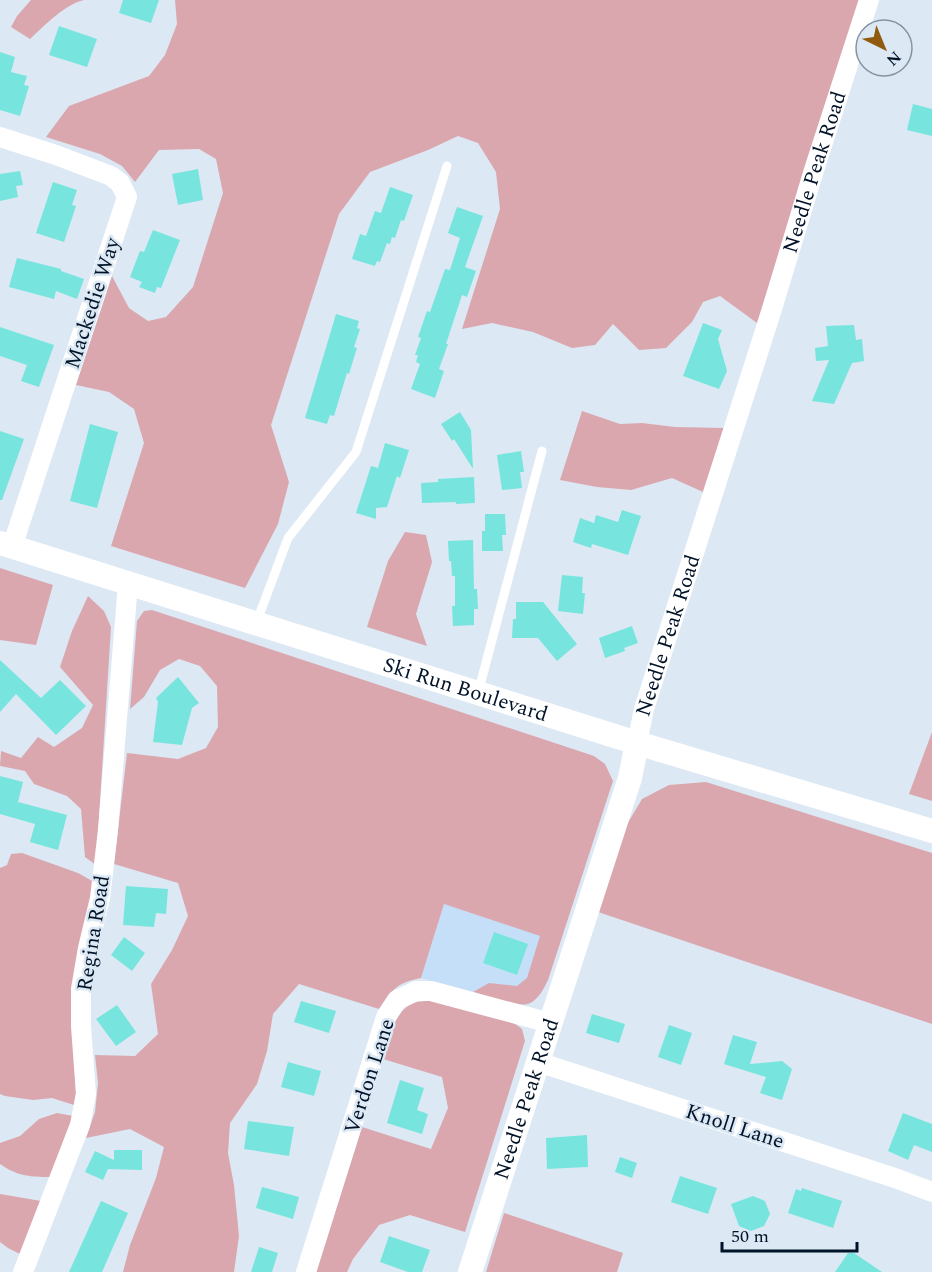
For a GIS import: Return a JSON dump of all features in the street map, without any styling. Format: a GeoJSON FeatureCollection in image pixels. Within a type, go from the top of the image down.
{"type":"FeatureCollection","features":[{"type":"Feature","properties":{"kind":"street","name":"Needle Peak Road"},"geometry":{"type":"LineString","coordinates":[[470,1272],[630,778],[644,709],[869,0]]}},
{"type":"Feature","properties":{"kind":"street","name":"Mackedie Way"},"geometry":{"type":"LineString","coordinates":[[0,137],[111,176],[120,183],[127,197],[6,545]]}},
{"type":"Feature","properties":{"kind":"street","name":"Ski Run Boulevard"},"geometry":{"type":"LineString","coordinates":[[6,545],[637,743],[932,831]]}},
{"type":"Feature","properties":{"kind":"street","name":"Regina Road"},"geometry":{"type":"LineString","coordinates":[[23,1272],[80,1125],[86,1094],[81,988],[102,887],[128,583]]}},
{"type":"Feature","properties":{"kind":"street","name":"Verdon Lane"},"geometry":{"type":"LineString","coordinates":[[306,1272],[386,1017],[397,1000],[416,991],[431,991],[550,1023]]}},
{"type":"Feature","properties":{"kind":"street","name":"Knoll Lane"},"geometry":{"type":"LineString","coordinates":[[538,1062],[932,1192]]}},
{"type":"Feature","properties":{"kind":"lane"},"geometry":{"type":"LineString","coordinates":[[256,624],[288,538],[356,452],[447,166]]}},
{"type":"Feature","properties":{"kind":"lane"},"geometry":{"type":"LineString","coordinates":[[478,693],[542,451]]}},
{"type":"Feature","properties":{"kind":"shaded area"},"geometry":{"type":"Polygon","coordinates":[[[31,0],[84,0],[62,11],[30,39],[11,27],[31,0]]]}},
{"type":"Feature","properties":{"kind":"shaded area"},"geometry":{"type":"Polygon","coordinates":[[[175,0],[860,0],[757,323],[720,296],[703,302],[692,322],[666,348],[639,350],[613,324],[595,345],[572,348],[533,332],[492,323],[462,329],[500,209],[496,172],[478,143],[458,136],[370,172],[339,214],[271,425],[289,482],[278,524],[245,588],[111,546],[144,443],[134,409],[109,392],[76,385],[112,276],[129,308],[148,321],[166,317],[193,287],[223,193],[216,159],[199,149],[159,150],[135,182],[122,166],[100,154],[46,137],[69,106],[149,76],[165,55],[177,24],[175,0]]]}},
{"type":"Feature","properties":{"kind":"shaded area"},"geometry":{"type":"Polygon","coordinates":[[[582,411],[620,424],[642,423],[675,427],[724,428],[703,492],[672,478],[631,490],[560,480],[582,411]]]}},
{"type":"Feature","properties":{"kind":"shaded area"},"geometry":{"type":"Polygon","coordinates":[[[405,532],[426,535],[432,562],[416,614],[427,646],[367,627],[388,561],[405,532]]]}},
{"type":"Feature","properties":{"kind":"shaded area"},"geometry":{"type":"Polygon","coordinates":[[[0,568],[53,585],[36,645],[0,640],[0,568]]]}},
{"type":"Feature","properties":{"kind":"shaded area"},"geometry":{"type":"Polygon","coordinates":[[[88,596],[104,611],[111,627],[96,865],[85,857],[81,809],[67,796],[34,784],[25,771],[0,766],[1,751],[21,758],[38,737],[54,747],[82,728],[93,705],[60,667],[72,631],[88,596]]]}},
{"type":"Feature","properties":{"kind":"shaded area"},"geometry":{"type":"Polygon","coordinates":[[[152,610],[594,756],[605,764],[613,781],[548,980],[536,999],[530,1003],[518,1004],[473,992],[489,983],[517,986],[527,978],[540,936],[444,904],[421,978],[400,985],[379,1009],[299,984],[273,1014],[267,1051],[257,1084],[230,1123],[228,1153],[239,1236],[234,1272],[123,1272],[130,1245],[156,1178],[164,1147],[130,1129],[86,1138],[95,1112],[98,1083],[95,1055],[135,1056],[158,1034],[151,984],[172,950],[188,916],[178,883],[114,864],[127,753],[178,759],[206,748],[218,727],[217,686],[200,666],[179,659],[160,670],[144,697],[130,709],[137,621],[144,611],[152,610]]]}},
{"type":"Feature","properties":{"kind":"shaded area"},"geometry":{"type":"Polygon","coordinates":[[[932,732],[932,801],[909,794],[932,732]]]}},
{"type":"Feature","properties":{"kind":"shaded area"},"geometry":{"type":"Polygon","coordinates":[[[706,782],[932,853],[932,1024],[598,912],[626,826],[642,799],[669,785],[706,782]]]}},
{"type":"Feature","properties":{"kind":"shaded area"},"geometry":{"type":"Polygon","coordinates":[[[22,853],[78,873],[94,882],[73,1036],[76,1093],[74,1105],[52,1098],[33,1100],[0,1094],[0,868],[7,865],[11,854],[22,853]]]}},
{"type":"Feature","properties":{"kind":"shaded area"},"geometry":{"type":"Polygon","coordinates":[[[444,904],[560,942],[548,980],[541,993],[530,1004],[517,1005],[421,978],[444,904]]]}},
{"type":"Feature","properties":{"kind":"shaded area"},"geometry":{"type":"Polygon","coordinates":[[[435,1000],[511,1021],[522,1029],[525,1041],[465,1232],[410,1215],[379,1225],[353,1259],[347,1272],[316,1272],[362,1127],[431,1149],[448,1108],[442,1077],[383,1059],[390,1034],[402,1011],[416,1002],[435,1000]]]}},
{"type":"Feature","properties":{"kind":"shaded area"},"geometry":{"type":"Polygon","coordinates":[[[57,1113],[73,1116],[50,1177],[24,1175],[0,1164],[0,1143],[20,1136],[39,1119],[57,1113]]]}},
{"type":"Feature","properties":{"kind":"shaded area"},"geometry":{"type":"Polygon","coordinates":[[[0,1194],[41,1201],[20,1254],[0,1242],[0,1194]]]}},
{"type":"Feature","properties":{"kind":"shaded area"},"geometry":{"type":"Polygon","coordinates":[[[504,1213],[623,1253],[617,1272],[486,1272],[504,1213]]]}},
{"type":"Feature","properties":{"kind":"building"},"geometry":{"type":"Polygon","coordinates":[[[123,0],[159,0],[151,23],[119,13],[123,0]]]}},
{"type":"Feature","properties":{"kind":"building"},"geometry":{"type":"Polygon","coordinates":[[[59,26],[97,39],[87,67],[49,55],[59,26]]]}},
{"type":"Feature","properties":{"kind":"building"},"geometry":{"type":"Polygon","coordinates":[[[0,52],[15,57],[11,72],[27,76],[24,85],[29,86],[20,116],[0,110],[0,52]]]}},
{"type":"Feature","properties":{"kind":"building"},"geometry":{"type":"Polygon","coordinates":[[[913,104],[932,109],[932,136],[907,130],[913,104]]]}},
{"type":"Feature","properties":{"kind":"building"},"geometry":{"type":"Polygon","coordinates":[[[198,169],[203,200],[178,205],[172,174],[198,169]]]}},
{"type":"Feature","properties":{"kind":"building"},"geometry":{"type":"Polygon","coordinates":[[[20,171],[23,185],[16,186],[18,197],[0,201],[0,174],[20,171]]]}},
{"type":"Feature","properties":{"kind":"building"},"geometry":{"type":"Polygon","coordinates":[[[53,182],[77,190],[72,205],[76,206],[64,242],[36,233],[53,182]]]}},
{"type":"Feature","properties":{"kind":"building"},"geometry":{"type":"Polygon","coordinates":[[[390,187],[413,195],[404,221],[401,220],[395,238],[392,237],[390,244],[387,243],[380,262],[377,261],[375,266],[352,259],[360,234],[366,236],[375,211],[381,213],[390,187]]]}},
{"type":"Feature","properties":{"kind":"building"},"geometry":{"type":"Polygon","coordinates":[[[457,207],[483,216],[465,267],[476,271],[467,297],[462,295],[446,344],[448,344],[439,369],[444,371],[435,398],[411,389],[420,364],[416,362],[418,355],[415,355],[421,338],[418,337],[427,311],[430,312],[445,269],[450,270],[460,238],[448,233],[457,207]]]}},
{"type":"Feature","properties":{"kind":"building"},"geometry":{"type":"Polygon","coordinates":[[[153,230],[180,240],[161,288],[157,287],[155,293],[139,287],[142,282],[130,277],[140,251],[144,252],[153,230]]]}},
{"type":"Feature","properties":{"kind":"building"},"geometry":{"type":"Polygon","coordinates":[[[17,258],[61,269],[61,271],[84,279],[77,299],[56,291],[54,299],[9,287],[17,258]]]}},
{"type":"Feature","properties":{"kind":"building"},"geometry":{"type":"Polygon","coordinates":[[[336,314],[359,321],[357,328],[360,329],[349,374],[347,373],[334,416],[330,415],[327,424],[305,418],[336,314]]]}},
{"type":"Feature","properties":{"kind":"building"},"geometry":{"type":"Polygon","coordinates":[[[703,323],[722,330],[718,339],[727,371],[719,389],[683,376],[703,323]]]}},
{"type":"Feature","properties":{"kind":"building"},"geometry":{"type":"Polygon","coordinates":[[[854,325],[856,340],[862,339],[864,361],[852,363],[834,404],[812,401],[829,360],[816,361],[815,348],[828,346],[826,326],[854,325]]]}},
{"type":"Feature","properties":{"kind":"building"},"geometry":{"type":"Polygon","coordinates":[[[0,327],[54,345],[39,387],[21,381],[27,365],[0,356],[0,327]]]}},
{"type":"Feature","properties":{"kind":"building"},"geometry":{"type":"Polygon","coordinates":[[[460,412],[471,430],[473,469],[454,439],[452,441],[441,424],[460,412]]]}},
{"type":"Feature","properties":{"kind":"building"},"geometry":{"type":"Polygon","coordinates":[[[90,424],[118,432],[97,508],[70,501],[90,424]]]}},
{"type":"Feature","properties":{"kind":"building"},"geometry":{"type":"Polygon","coordinates":[[[0,431],[24,439],[2,500],[0,500],[0,431]]]}},
{"type":"Feature","properties":{"kind":"building"},"geometry":{"type":"Polygon","coordinates":[[[385,443],[409,450],[400,478],[397,476],[387,507],[376,508],[376,519],[356,513],[371,466],[378,468],[385,443]]]}},
{"type":"Feature","properties":{"kind":"building"},"geometry":{"type":"Polygon","coordinates":[[[521,451],[524,472],[520,472],[522,488],[502,490],[497,455],[521,451]]]}},
{"type":"Feature","properties":{"kind":"building"},"geometry":{"type":"Polygon","coordinates":[[[474,477],[475,503],[422,503],[421,483],[438,482],[438,479],[474,477]]]}},
{"type":"Feature","properties":{"kind":"building"},"geometry":{"type":"Polygon","coordinates":[[[622,510],[641,516],[628,555],[592,544],[591,548],[573,542],[580,518],[594,523],[596,515],[618,522],[622,510]]]}},
{"type":"Feature","properties":{"kind":"building"},"geometry":{"type":"Polygon","coordinates":[[[485,514],[505,514],[506,535],[502,535],[503,551],[482,551],[485,514]]]}},
{"type":"Feature","properties":{"kind":"building"},"geometry":{"type":"Polygon","coordinates":[[[473,540],[474,589],[477,589],[478,609],[474,609],[474,625],[453,626],[455,576],[452,576],[451,561],[449,561],[448,541],[473,540]]]}},
{"type":"Feature","properties":{"kind":"building"},"geometry":{"type":"Polygon","coordinates":[[[562,575],[583,577],[582,593],[585,593],[583,614],[558,611],[562,575]]]}},
{"type":"Feature","properties":{"kind":"building"},"geometry":{"type":"Polygon","coordinates":[[[516,602],[543,602],[577,644],[557,661],[538,638],[512,638],[513,619],[516,619],[516,602]]]}},
{"type":"Feature","properties":{"kind":"building"},"geometry":{"type":"Polygon","coordinates":[[[632,626],[638,643],[624,648],[625,651],[605,658],[599,638],[632,626]]]}},
{"type":"Feature","properties":{"kind":"building"},"geometry":{"type":"Polygon","coordinates":[[[0,660],[41,698],[60,680],[86,706],[56,735],[16,694],[0,712],[0,660]]]}},
{"type":"Feature","properties":{"kind":"building"},"geometry":{"type":"Polygon","coordinates":[[[178,677],[199,703],[192,708],[182,745],[153,742],[158,702],[156,698],[178,677]]]}},
{"type":"Feature","properties":{"kind":"building"},"geometry":{"type":"Polygon","coordinates":[[[0,776],[23,782],[18,802],[67,815],[58,850],[30,842],[35,824],[0,814],[0,776]]]}},
{"type":"Feature","properties":{"kind":"building"},"geometry":{"type":"Polygon","coordinates":[[[126,886],[168,889],[166,914],[156,913],[154,927],[123,925],[126,886]]]}},
{"type":"Feature","properties":{"kind":"building"},"geometry":{"type":"Polygon","coordinates":[[[494,932],[528,944],[517,975],[483,963],[494,932]]]}},
{"type":"Feature","properties":{"kind":"building"},"geometry":{"type":"Polygon","coordinates":[[[124,937],[145,953],[132,971],[111,955],[124,937]]]}},
{"type":"Feature","properties":{"kind":"building"},"geometry":{"type":"Polygon","coordinates":[[[301,1001],[336,1011],[329,1033],[294,1022],[301,1001]]]}},
{"type":"Feature","properties":{"kind":"building"},"geometry":{"type":"Polygon","coordinates":[[[117,1005],[136,1032],[116,1046],[96,1019],[117,1005]]]}},
{"type":"Feature","properties":{"kind":"building"},"geometry":{"type":"Polygon","coordinates":[[[592,1014],[625,1024],[619,1043],[586,1033],[592,1014]]]}},
{"type":"Feature","properties":{"kind":"building"},"geometry":{"type":"Polygon","coordinates":[[[669,1025],[692,1033],[681,1065],[658,1057],[669,1025]]]}},
{"type":"Feature","properties":{"kind":"building"},"geometry":{"type":"Polygon","coordinates":[[[733,1035],[757,1042],[750,1064],[782,1061],[792,1069],[782,1100],[760,1093],[766,1077],[724,1064],[733,1035]]]}},
{"type":"Feature","properties":{"kind":"building"},"geometry":{"type":"Polygon","coordinates":[[[288,1062],[321,1071],[314,1096],[281,1087],[288,1062]]]}},
{"type":"Feature","properties":{"kind":"building"},"geometry":{"type":"Polygon","coordinates":[[[400,1080],[424,1088],[417,1110],[428,1114],[422,1134],[387,1123],[400,1080]]]}},
{"type":"Feature","properties":{"kind":"building"},"geometry":{"type":"Polygon","coordinates":[[[903,1113],[932,1124],[932,1152],[914,1145],[908,1160],[888,1151],[903,1113]]]}},
{"type":"Feature","properties":{"kind":"building"},"geometry":{"type":"Polygon","coordinates":[[[248,1121],[294,1127],[289,1156],[244,1149],[248,1121]]]}},
{"type":"Feature","properties":{"kind":"building"},"geometry":{"type":"Polygon","coordinates":[[[587,1135],[588,1167],[547,1169],[546,1138],[587,1135]]]}},
{"type":"Feature","properties":{"kind":"building"},"geometry":{"type":"Polygon","coordinates":[[[114,1150],[142,1150],[142,1170],[108,1169],[103,1180],[85,1172],[95,1151],[114,1160],[114,1150]]]}},
{"type":"Feature","properties":{"kind":"building"},"geometry":{"type":"Polygon","coordinates":[[[620,1157],[637,1163],[632,1178],[615,1172],[620,1157]]]}},
{"type":"Feature","properties":{"kind":"building"},"geometry":{"type":"Polygon","coordinates":[[[680,1176],[717,1188],[708,1214],[671,1202],[680,1176]]]}},
{"type":"Feature","properties":{"kind":"building"},"geometry":{"type":"Polygon","coordinates":[[[262,1187],[299,1197],[293,1219],[256,1208],[262,1187]]]}},
{"type":"Feature","properties":{"kind":"building"},"geometry":{"type":"Polygon","coordinates":[[[802,1188],[842,1201],[833,1228],[788,1213],[796,1189],[801,1191],[802,1188]]]}},
{"type":"Feature","properties":{"kind":"building"},"geometry":{"type":"Polygon","coordinates":[[[753,1196],[765,1201],[770,1214],[764,1226],[751,1231],[739,1226],[731,1204],[753,1196]]]}},
{"type":"Feature","properties":{"kind":"building"},"geometry":{"type":"Polygon","coordinates":[[[101,1201],[128,1213],[102,1272],[69,1272],[101,1201]]]}},
{"type":"Feature","properties":{"kind":"building"},"geometry":{"type":"Polygon","coordinates":[[[389,1236],[430,1250],[422,1272],[408,1272],[380,1262],[389,1236]]]}},
{"type":"Feature","properties":{"kind":"building"},"geometry":{"type":"Polygon","coordinates":[[[259,1247],[278,1253],[272,1272],[251,1272],[259,1247]]]}},
{"type":"Feature","properties":{"kind":"building"},"geometry":{"type":"Polygon","coordinates":[[[848,1253],[854,1253],[882,1272],[835,1272],[848,1253]]]}}]}
